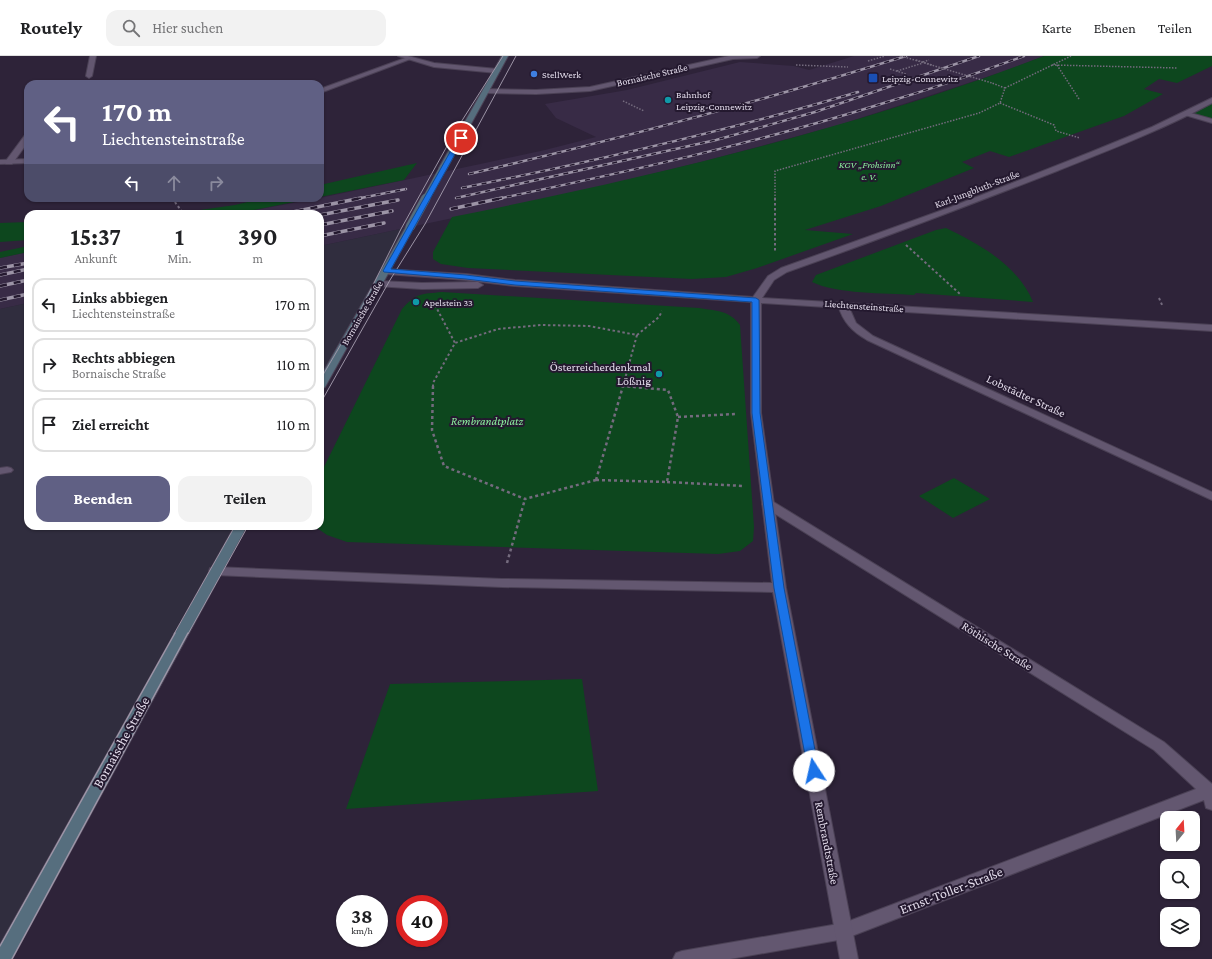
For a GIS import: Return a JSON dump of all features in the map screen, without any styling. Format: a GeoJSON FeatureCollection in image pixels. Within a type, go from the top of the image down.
{"type":"FeatureCollection","features":[{"type":"Feature","properties":{"kind":"main road","name":"Bornaische Straße"},"geometry":{"type":"LineString","coordinates":[[324,380],[486,91],[495,82],[497,71],[505,56]]}},
{"type":"Feature","properties":{"kind":"main road","name":"Bornaische Straße"},"geometry":{"type":"LineString","coordinates":[[2,959],[239,530]]}},
{"type":"Feature","properties":{"kind":"street"},"geometry":{"type":"LineString","coordinates":[[89,76],[93,56]]}},
{"type":"Feature","properties":{"kind":"street"},"geometry":{"type":"LineString","coordinates":[[401,56],[495,82]]}},
{"type":"Feature","properties":{"kind":"street","name":"Bornaische Straße"},"geometry":{"type":"LineString","coordinates":[[486,91],[570,91],[618,84],[734,57],[757,56]]}},
{"type":"Feature","properties":{"kind":"street"},"geometry":{"type":"LineString","coordinates":[[324,90],[410,58]]}},
{"type":"Feature","properties":{"kind":"street"},"geometry":{"type":"LineString","coordinates":[[434,65],[497,71]]}},
{"type":"Feature","properties":{"kind":"street","name":"Bornaische Straße"},"geometry":{"type":"LineString","coordinates":[[495,82],[570,91]]}},
{"type":"Feature","properties":{"kind":"street","name":"Karl-Jungbluth-Straße"},"geometry":{"type":"LineString","coordinates":[[756,300],[771,278],[784,270],[960,206],[1089,155],[1187,114],[1212,100]]}},
{"type":"Feature","properties":{"kind":"street"},"geometry":{"type":"LineString","coordinates":[[1187,114],[1212,121]]}},
{"type":"Feature","properties":{"kind":"street"},"geometry":{"type":"LineString","coordinates":[[8,162],[24,142]]}},
{"type":"Feature","properties":{"kind":"street"},"geometry":{"type":"LineString","coordinates":[[0,162],[24,161]]}},
{"type":"Feature","properties":{"kind":"street","name":"Liechtensteinstraße"},"geometry":{"type":"LineString","coordinates":[[386,271],[458,276],[515,283],[756,300],[1212,328]]}},
{"type":"Feature","properties":{"kind":"street","name":"Liechtensteinstraße"},"geometry":{"type":"LineString","coordinates":[[379,284],[422,286],[515,283]]}},
{"type":"Feature","properties":{"kind":"street","name":"Rembrandtstraße"},"geometry":{"type":"LineString","coordinates":[[756,300],[756,413],[779,588],[849,959]]}},
{"type":"Feature","properties":{"kind":"street","name":"Lobstädter Straße"},"geometry":{"type":"LineString","coordinates":[[843,305],[847,320],[855,329],[870,338],[1212,496]]}},
{"type":"Feature","properties":{"kind":"street","name":"Röthische Straße"},"geometry":{"type":"LineString","coordinates":[[768,504],[1158,746],[1211,795]]}},
{"type":"Feature","properties":{"kind":"street"},"geometry":{"type":"LineString","coordinates":[[215,571],[502,583],[779,588]]}},
{"type":"Feature","properties":{"kind":"street","name":"Ernst-Toller-Straße"},"geometry":{"type":"LineString","coordinates":[[682,959],[844,931],[1211,795]]}},
{"type":"Feature","properties":{"kind":"path"},"geometry":{"type":"LineString","coordinates":[[868,61],[885,56]]}},
{"type":"Feature","properties":{"kind":"path"},"geometry":{"type":"LineString","coordinates":[[901,56],[932,65]]}},
{"type":"Feature","properties":{"kind":"path"},"geometry":{"type":"LineString","coordinates":[[774,241],[775,171],[979,113],[1000,103],[1005,88],[1071,56]]}},
{"type":"Feature","properties":{"kind":"path"},"geometry":{"type":"LineString","coordinates":[[916,60],[1005,88]]}},
{"type":"Feature","properties":{"kind":"path"},"geometry":{"type":"LineString","coordinates":[[897,71],[929,60]]}},
{"type":"Feature","properties":{"kind":"path"},"geometry":{"type":"LineString","coordinates":[[796,64],[848,67]]}},
{"type":"Feature","properties":{"kind":"path"},"geometry":{"type":"LineString","coordinates":[[1052,65],[1178,68]]}},
{"type":"Feature","properties":{"kind":"path"},"geometry":{"type":"LineString","coordinates":[[1057,65],[1079,99]]}},
{"type":"Feature","properties":{"kind":"path"},"geometry":{"type":"LineString","coordinates":[[890,69],[906,74]]}},
{"type":"Feature","properties":{"kind":"path"},"geometry":{"type":"LineString","coordinates":[[622,101],[644,111]]}},
{"type":"Feature","properties":{"kind":"path"},"geometry":{"type":"LineString","coordinates":[[1000,103],[1054,125],[1056,131],[1081,138]]}},
{"type":"Feature","properties":{"kind":"path"},"geometry":{"type":"LineString","coordinates":[[890,232],[964,296],[980,314]]}},
{"type":"Feature","properties":{"kind":"path"},"geometry":{"type":"LineString","coordinates":[[422,286],[429,293],[455,344]]}},
{"type":"Feature","properties":{"kind":"path"},"geometry":{"type":"LineString","coordinates":[[596,480],[637,335],[660,317]]}},
{"type":"Feature","properties":{"kind":"path"},"geometry":{"type":"LineString","coordinates":[[637,335],[589,326],[541,325],[498,329],[455,344],[433,383],[432,430],[444,466],[525,499],[596,480],[766,487]]}},
{"type":"Feature","properties":{"kind":"path"},"geometry":{"type":"LineString","coordinates":[[622,386],[668,390],[678,417],[667,482]]}},
{"type":"Feature","properties":{"kind":"path"},"geometry":{"type":"LineString","coordinates":[[678,417],[734,414]]}},
{"type":"Feature","properties":{"kind":"path"},"geometry":{"type":"LineString","coordinates":[[502,583],[525,499]]}},
{"type":"Feature","properties":{"kind":"shaded area"},"geometry":{"type":"Polygon","coordinates":[[[854,56],[1044,56],[1005,71],[839,125],[705,161],[591,189],[324,245],[324,210],[256,210],[298,202],[324,202],[324,197],[545,150],[596,137],[556,118],[545,104],[627,90],[740,62],[794,66],[809,70],[854,56]]]}},
{"type":"Feature","properties":{"kind":"shaded area"},"geometry":{"type":"Polygon","coordinates":[[[410,227],[324,380],[324,245],[410,227]]]}},
{"type":"Feature","properties":{"kind":"shaded area"},"geometry":{"type":"Polygon","coordinates":[[[24,253],[24,304],[0,309],[0,258],[24,253]]]}},
{"type":"Feature","properties":{"kind":"shaded area"},"geometry":{"type":"Polygon","coordinates":[[[24,304],[24,530],[239,530],[2,959],[0,959],[0,309],[24,304]]]}},
{"type":"Feature","properties":{"kind":"green space","name":"KGV „Frohsinn“ e. V."},"geometry":{"type":"Polygon","coordinates":[[[1044,56],[1212,56],[1212,66],[1177,83],[1159,79],[1144,89],[1163,94],[1124,116],[1009,157],[990,151],[962,162],[974,168],[881,206],[805,230],[853,234],[757,268],[726,277],[692,279],[468,268],[441,264],[433,259],[433,252],[452,217],[527,202],[677,168],[751,149],[899,106],[1044,56]]]}},
{"type":"Feature","properties":{"kind":"green space"},"geometry":{"type":"Polygon","coordinates":[[[1212,100],[1212,121],[1187,114],[1212,100]]]}},
{"type":"Feature","properties":{"kind":"green space"},"geometry":{"type":"Polygon","coordinates":[[[417,163],[404,180],[324,196],[324,184],[417,163]]]}},
{"type":"Feature","properties":{"kind":"green space"},"geometry":{"type":"Polygon","coordinates":[[[247,202],[294,202],[254,210],[200,210],[247,202]]]}},
{"type":"Feature","properties":{"kind":"green space"},"geometry":{"type":"Polygon","coordinates":[[[24,222],[24,240],[0,242],[0,223],[24,222]]]}},
{"type":"Feature","properties":{"kind":"green space"},"geometry":{"type":"Polygon","coordinates":[[[946,228],[984,249],[1008,267],[1018,277],[1033,302],[916,293],[914,295],[847,291],[822,286],[812,282],[816,275],[936,230],[946,228]]]}},
{"type":"Feature","properties":{"kind":"green space"},"geometry":{"type":"Polygon","coordinates":[[[24,247],[24,253],[0,258],[0,252],[24,247]]]}},
{"type":"Feature","properties":{"kind":"green space","name":"Rembrandtplatz"},"geometry":{"type":"Polygon","coordinates":[[[442,292],[699,308],[722,312],[731,316],[740,325],[754,527],[753,541],[740,551],[718,554],[347,542],[327,535],[320,530],[324,530],[324,467],[402,309],[416,297],[429,293],[442,292]]]}},
{"type":"Feature","properties":{"kind":"green space"},"geometry":{"type":"Polygon","coordinates":[[[954,478],[990,499],[953,518],[919,496],[954,478]]]}},
{"type":"Feature","properties":{"kind":"green space"},"geometry":{"type":"Polygon","coordinates":[[[582,679],[598,791],[346,809],[390,684],[582,679]]]}},
{"type":"Feature","properties":{"kind":"tram line"},"geometry":{"type":"LineString","coordinates":[[324,373],[357,317],[401,229],[456,130],[503,56]]}},
{"type":"Feature","properties":{"kind":"tram line"},"geometry":{"type":"LineString","coordinates":[[324,397],[390,280],[425,224],[516,56]]}},
{"type":"Feature","properties":{"kind":"tram line"},"geometry":{"type":"LineString","coordinates":[[174,634],[233,530]]}},
{"type":"Feature","properties":{"kind":"tram line"},"geometry":{"type":"LineString","coordinates":[[188,634],[246,530]]}},
{"type":"Feature","properties":{"kind":"tram line"},"geometry":{"type":"LineString","coordinates":[[0,946],[175,633]]}},
{"type":"Feature","properties":{"kind":"tram line"},"geometry":{"type":"LineString","coordinates":[[12,959],[188,633]]}},
{"type":"Feature","properties":{"kind":"railway"},"geometry":{"type":"LineString","coordinates":[[469,174],[579,148],[689,119],[798,89],[906,56]]}},
{"type":"Feature","properties":{"kind":"railway"},"geometry":{"type":"LineString","coordinates":[[456,198],[716,140],[815,112],[979,56]]}},
{"type":"Feature","properties":{"kind":"railway"},"geometry":{"type":"LineString","coordinates":[[497,199],[692,156],[836,118],[972,75],[1024,56]]}},
{"type":"Feature","properties":{"kind":"railway"},"geometry":{"type":"LineString","coordinates":[[462,188],[562,167],[711,132],[760,120],[858,92]]}},
{"type":"Feature","properties":{"kind":"railway"},"geometry":{"type":"LineString","coordinates":[[361,198],[406,189]]}},
{"type":"Feature","properties":{"kind":"railway"},"geometry":{"type":"LineString","coordinates":[[302,210],[361,198]]}},
{"type":"Feature","properties":{"kind":"railway"},"geometry":{"type":"LineString","coordinates":[[356,199],[361,198]]}},
{"type":"Feature","properties":{"kind":"railway"},"geometry":{"type":"LineString","coordinates":[[451,209],[502,198]]}},
{"type":"Feature","properties":{"kind":"railway"},"geometry":{"type":"LineString","coordinates":[[324,214],[398,200]]}},
{"type":"Feature","properties":{"kind":"railway"},"geometry":{"type":"LineString","coordinates":[[324,224],[392,211]]}},
{"type":"Feature","properties":{"kind":"railway"},"geometry":{"type":"LineString","coordinates":[[324,235],[384,223]]}},
{"type":"Feature","properties":{"kind":"railway"},"geometry":{"type":"LineString","coordinates":[[0,268],[24,264]]}},
{"type":"Feature","properties":{"kind":"railway"},"geometry":{"type":"LineString","coordinates":[[0,275],[24,270]]}},
{"type":"Feature","properties":{"kind":"railway"},"geometry":{"type":"LineString","coordinates":[[0,286],[24,281]]}},
{"type":"Feature","properties":{"kind":"railway"},"geometry":{"type":"LineString","coordinates":[[0,300],[24,295]]}},
{"type":"Feature","properties":{"kind":"place","name":"StellWerk"},"geometry":{"type":"Point","coordinates":[534,74]}},
{"type":"Feature","properties":{"kind":"place","name":"Leipzig-Connewitz"},"geometry":{"type":"Point","coordinates":[873,78]}},
{"type":"Feature","properties":{"kind":"place","name":"Bahnhof Leipzig-Connewitz"},"geometry":{"type":"Point","coordinates":[668,100]}},
{"type":"Feature","properties":{"kind":"place","name":"Apelstein 33"},"geometry":{"type":"Point","coordinates":[416,302]}},
{"type":"Feature","properties":{"kind":"place","name":"Österreicherdenkmal Lößnig"},"geometry":{"type":"Point","coordinates":[659,374]}},
{"type":"Feature","properties":{"kind":"route"},"geometry":{"type":"LineString","coordinates":[[461,138],[386,271],[428,273],[515,283],[756,300],[756,413],[779,588],[814,771]]}}]}
